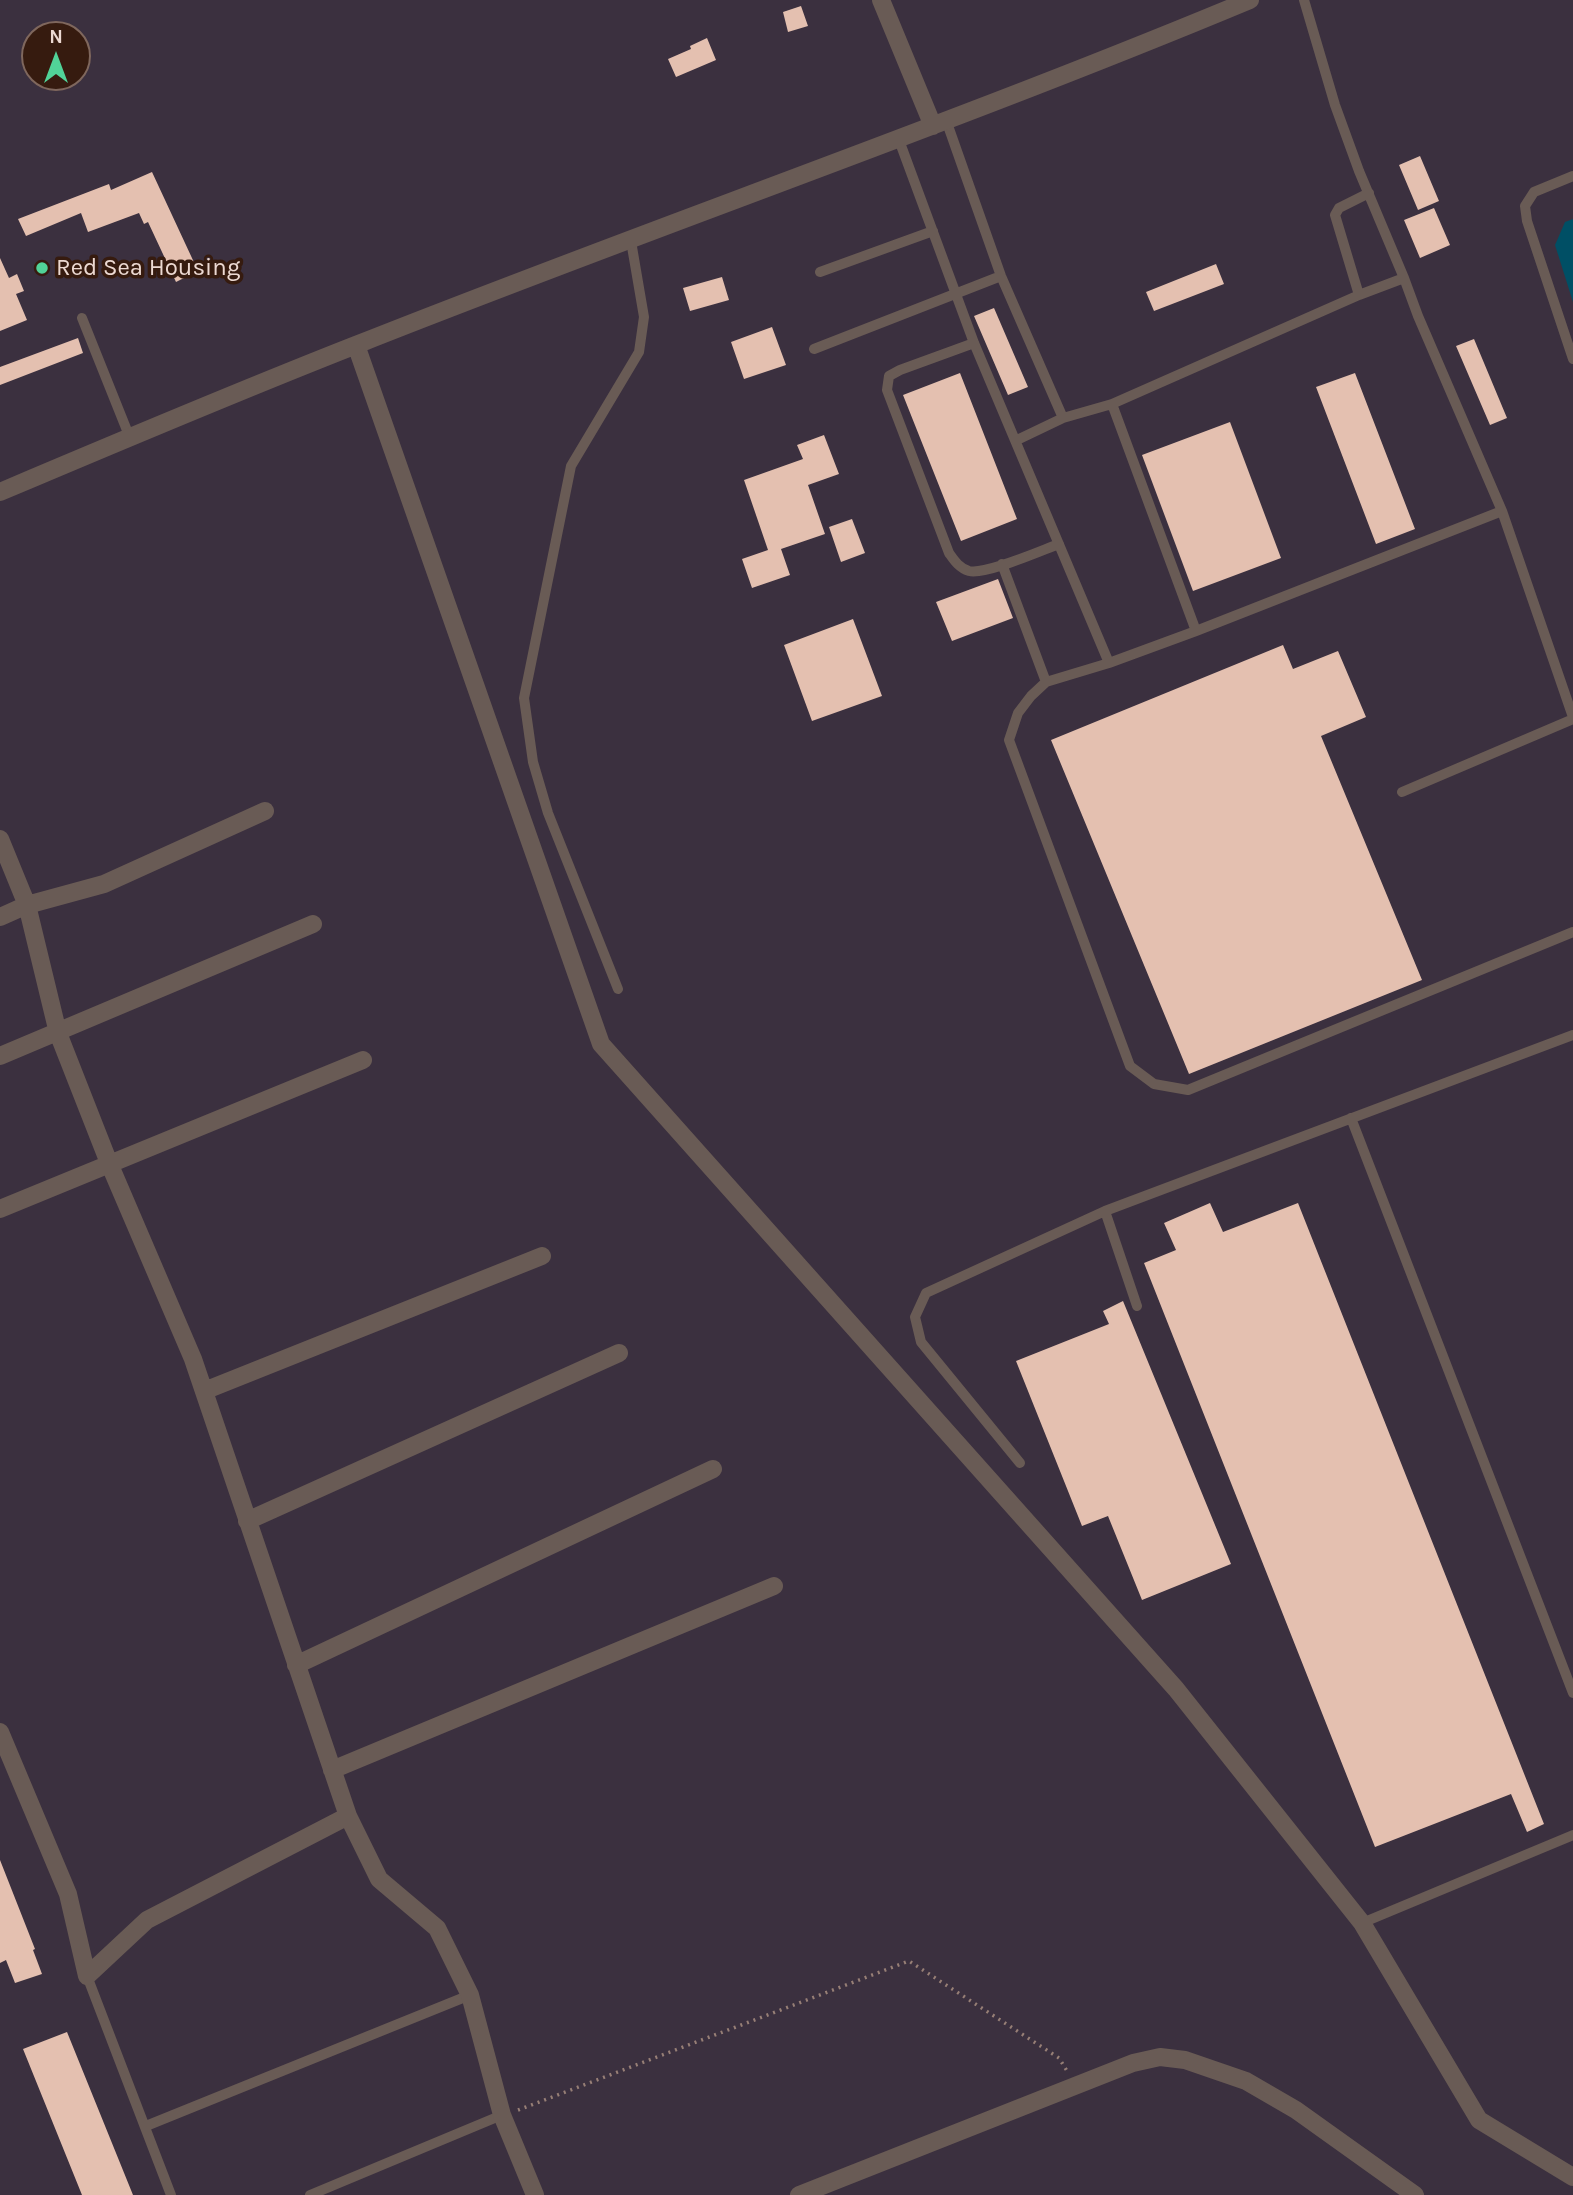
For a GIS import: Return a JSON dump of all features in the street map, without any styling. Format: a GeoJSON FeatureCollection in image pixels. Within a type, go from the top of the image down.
{"type":"FeatureCollection","features":[{"type":"Feature","properties":{"kind":"street"},"geometry":{"type":"LineString","coordinates":[[881,0],[939,123]]}},
{"type":"Feature","properties":{"kind":"street"},"geometry":{"type":"LineString","coordinates":[[0,492],[356,345],[899,140],[1250,0]]}},
{"type":"Feature","properties":{"kind":"street"},"geometry":{"type":"LineString","coordinates":[[356,345],[601,1044],[1176,1689],[1362,1923],[1479,2120],[1573,2177]]}},
{"type":"Feature","properties":{"kind":"street"},"geometry":{"type":"LineString","coordinates":[[0,917],[27,905],[104,884],[265,811]]}},
{"type":"Feature","properties":{"kind":"street"},"geometry":{"type":"LineString","coordinates":[[0,839],[27,905],[58,1033],[109,1163],[193,1359],[348,1816],[379,1879],[437,1928],[470,1995],[502,2115],[535,2195]]}},
{"type":"Feature","properties":{"kind":"street"},"geometry":{"type":"LineString","coordinates":[[0,1056],[313,924]]}},
{"type":"Feature","properties":{"kind":"street"},"geometry":{"type":"LineString","coordinates":[[0,1209],[363,1060]]}},
{"type":"Feature","properties":{"kind":"street"},"geometry":{"type":"LineString","coordinates":[[204,1391],[542,1256]]}},
{"type":"Feature","properties":{"kind":"street"},"geometry":{"type":"LineString","coordinates":[[247,1521],[619,1353]]}},
{"type":"Feature","properties":{"kind":"street"},"geometry":{"type":"LineString","coordinates":[[296,1665],[713,1469]]}},
{"type":"Feature","properties":{"kind":"street"},"geometry":{"type":"LineString","coordinates":[[332,1770],[774,1586]]}},
{"type":"Feature","properties":{"kind":"street"},"geometry":{"type":"LineString","coordinates":[[0,1732],[68,1894],[87,1976],[147,1920],[348,1816]]}},
{"type":"Feature","properties":{"kind":"street"},"geometry":{"type":"LineString","coordinates":[[799,2195],[1133,2063],[1160,2057],[1185,2060],[1246,2081],[1296,2110],[1415,2195]]}},
{"type":"Feature","properties":{"kind":"lane"},"geometry":{"type":"LineString","coordinates":[[1304,0],[1335,105],[1418,316],[1502,511],[1573,718],[1402,792]]}},
{"type":"Feature","properties":{"kind":"lane"},"geometry":{"type":"LineString","coordinates":[[939,123],[1063,418]]}},
{"type":"Feature","properties":{"kind":"lane"},"geometry":{"type":"LineString","coordinates":[[899,140],[974,344],[1017,440],[1109,663]]}},
{"type":"Feature","properties":{"kind":"lane"},"geometry":{"type":"LineString","coordinates":[[1573,176],[1534,192],[1525,206],[1527,221],[1573,359]]}},
{"type":"Feature","properties":{"kind":"lane"},"geometry":{"type":"LineString","coordinates":[[1359,295],[1335,215],[1339,208],[1369,193]]}},
{"type":"Feature","properties":{"kind":"lane"},"geometry":{"type":"LineString","coordinates":[[820,272],[933,231]]}},
{"type":"Feature","properties":{"kind":"lane"},"geometry":{"type":"LineString","coordinates":[[618,989],[548,813],[533,762],[524,698],[571,466],[639,352],[644,317],[631,241]]}},
{"type":"Feature","properties":{"kind":"lane"},"geometry":{"type":"LineString","coordinates":[[814,349],[1002,276]]}},
{"type":"Feature","properties":{"kind":"lane"},"geometry":{"type":"LineString","coordinates":[[1017,440],[1063,418],[1112,404],[1359,295],[1404,278]]}},
{"type":"Feature","properties":{"kind":"lane"},"geometry":{"type":"LineString","coordinates":[[82,318],[130,438]]}},
{"type":"Feature","properties":{"kind":"lane"},"geometry":{"type":"LineString","coordinates":[[974,344],[900,370],[889,376],[887,390],[948,553],[958,566],[970,571],[986,570],[1059,544]]}},
{"type":"Feature","properties":{"kind":"lane"},"geometry":{"type":"LineString","coordinates":[[1112,404],[1196,631]]}},
{"type":"Feature","properties":{"kind":"lane"},"geometry":{"type":"LineString","coordinates":[[1502,511],[1196,631],[1109,663],[1046,682],[1018,713],[1009,740],[1130,1066],[1154,1084],[1188,1090],[1573,933]]}},
{"type":"Feature","properties":{"kind":"lane"},"geometry":{"type":"LineString","coordinates":[[1002,564],[1046,682]]}},
{"type":"Feature","properties":{"kind":"lane"},"geometry":{"type":"LineString","coordinates":[[1020,1463],[921,1342],[915,1317],[926,1293],[1105,1211],[1573,1035]]}},
{"type":"Feature","properties":{"kind":"lane"},"geometry":{"type":"LineString","coordinates":[[1351,1118],[1573,1693]]}},
{"type":"Feature","properties":{"kind":"lane"},"geometry":{"type":"LineString","coordinates":[[1105,1211],[1137,1306]]}},
{"type":"Feature","properties":{"kind":"lane"},"geometry":{"type":"LineString","coordinates":[[1362,1923],[1573,1835]]}},
{"type":"Feature","properties":{"kind":"lane"},"geometry":{"type":"LineString","coordinates":[[87,1976],[170,2195]]}},
{"type":"Feature","properties":{"kind":"lane"},"geometry":{"type":"LineString","coordinates":[[146,2126],[470,1995]]}},
{"type":"Feature","properties":{"kind":"lane"},"geometry":{"type":"LineString","coordinates":[[310,2195],[502,2115]]}},
{"type":"Feature","properties":{"kind":"path"},"geometry":{"type":"LineString","coordinates":[[502,2115],[909,1961],[1059,2058],[1076,2085]]}},
{"type":"Feature","properties":{"kind":"shaded area"},"geometry":{"type":"Polygon","coordinates":[[[0,0],[1573,0],[1573,2195],[0,2195],[0,0]]]}},
{"type":"Feature","properties":{"kind":"water"},"geometry":{"type":"Polygon","coordinates":[[[1573,219],[1573,302],[1555,245],[1565,222],[1573,219]]]}},
{"type":"Feature","properties":{"kind":"building"},"geometry":{"type":"Polygon","coordinates":[[[801,6],[808,26],[788,32],[783,12],[801,6]]]}},
{"type":"Feature","properties":{"kind":"building"},"geometry":{"type":"Polygon","coordinates":[[[707,38],[716,60],[676,77],[668,59],[707,38]]]}},
{"type":"Feature","properties":{"kind":"building"},"geometry":{"type":"Polygon","coordinates":[[[1420,156],[1439,201],[1418,210],[1399,165],[1420,156]]]}},
{"type":"Feature","properties":{"kind":"building"},"geometry":{"type":"Polygon","coordinates":[[[152,172],[198,271],[176,282],[148,222],[144,224],[139,213],[88,232],[81,213],[26,236],[18,219],[109,184],[111,190],[152,172]]]}},
{"type":"Feature","properties":{"kind":"building"},"geometry":{"type":"Polygon","coordinates":[[[1434,208],[1450,245],[1420,258],[1404,220],[1434,208]]]}},
{"type":"Feature","properties":{"kind":"building"},"geometry":{"type":"Polygon","coordinates":[[[0,258],[9,278],[17,274],[24,291],[16,294],[27,320],[0,331],[0,258]]]}},
{"type":"Feature","properties":{"kind":"building"},"geometry":{"type":"Polygon","coordinates":[[[1216,264],[1224,284],[1154,311],[1146,292],[1216,264]]]}},
{"type":"Feature","properties":{"kind":"building"},"geometry":{"type":"Polygon","coordinates":[[[722,277],[729,300],[690,311],[683,288],[722,277]]]}},
{"type":"Feature","properties":{"kind":"building"},"geometry":{"type":"Polygon","coordinates":[[[994,308],[1028,387],[1008,395],[974,316],[994,308]]]}},
{"type":"Feature","properties":{"kind":"building"},"geometry":{"type":"Polygon","coordinates":[[[772,327],[786,365],[744,379],[731,342],[772,327]]]}},
{"type":"Feature","properties":{"kind":"building"},"geometry":{"type":"Polygon","coordinates":[[[78,338],[83,353],[0,385],[0,367],[78,338]]]}},
{"type":"Feature","properties":{"kind":"building"},"geometry":{"type":"Polygon","coordinates":[[[1474,339],[1507,418],[1490,425],[1456,346],[1474,339]]]}},
{"type":"Feature","properties":{"kind":"building"},"geometry":{"type":"Polygon","coordinates":[[[960,373],[1017,519],[961,541],[903,395],[960,373]]]}},
{"type":"Feature","properties":{"kind":"building"},"geometry":{"type":"Polygon","coordinates":[[[1355,373],[1415,529],[1376,544],[1316,387],[1355,373]]]}},
{"type":"Feature","properties":{"kind":"building"},"geometry":{"type":"Polygon","coordinates":[[[1230,422],[1281,558],[1193,591],[1142,455],[1230,422]]]}},
{"type":"Feature","properties":{"kind":"building"},"geometry":{"type":"Polygon","coordinates":[[[824,435],[839,474],[808,485],[825,534],[781,549],[790,575],[752,588],[742,559],[768,550],[744,480],[803,459],[797,445],[824,435]]]}},
{"type":"Feature","properties":{"kind":"building"},"geometry":{"type":"Polygon","coordinates":[[[852,519],[865,553],[841,562],[829,527],[852,519]]]}},
{"type":"Feature","properties":{"kind":"building"},"geometry":{"type":"Polygon","coordinates":[[[998,579],[1013,618],[952,641],[936,602],[998,579]]]}},
{"type":"Feature","properties":{"kind":"building"},"geometry":{"type":"Polygon","coordinates":[[[853,619],[882,696],[812,721],[784,645],[853,619]]]}},
{"type":"Feature","properties":{"kind":"building"},"geometry":{"type":"Polygon","coordinates":[[[1283,645],[1293,669],[1338,651],[1366,717],[1321,736],[1422,980],[1189,1074],[1051,740],[1283,645]]]}},
{"type":"Feature","properties":{"kind":"building"},"geometry":{"type":"Polygon","coordinates":[[[1210,1203],[1223,1232],[1298,1203],[1544,1824],[1527,1832],[1511,1794],[1375,1847],[1144,1263],[1176,1250],[1164,1223],[1210,1203]]]}},
{"type":"Feature","properties":{"kind":"building"},"geometry":{"type":"Polygon","coordinates":[[[1123,1301],[1231,1564],[1142,1600],[1108,1516],[1082,1526],[1016,1361],[1109,1324],[1103,1311],[1123,1301]]]}},
{"type":"Feature","properties":{"kind":"building"},"geometry":{"type":"Polygon","coordinates":[[[0,1860],[42,1974],[15,1983],[6,1960],[0,1963],[0,1860]]]}},
{"type":"Feature","properties":{"kind":"building"},"geometry":{"type":"Polygon","coordinates":[[[67,2032],[133,2195],[82,2195],[23,2049],[67,2032]]]}},
{"type":"Feature","properties":{"kind":"place","name":"Red Sea Housing"},"geometry":{"type":"Point","coordinates":[42,268]}}]}
